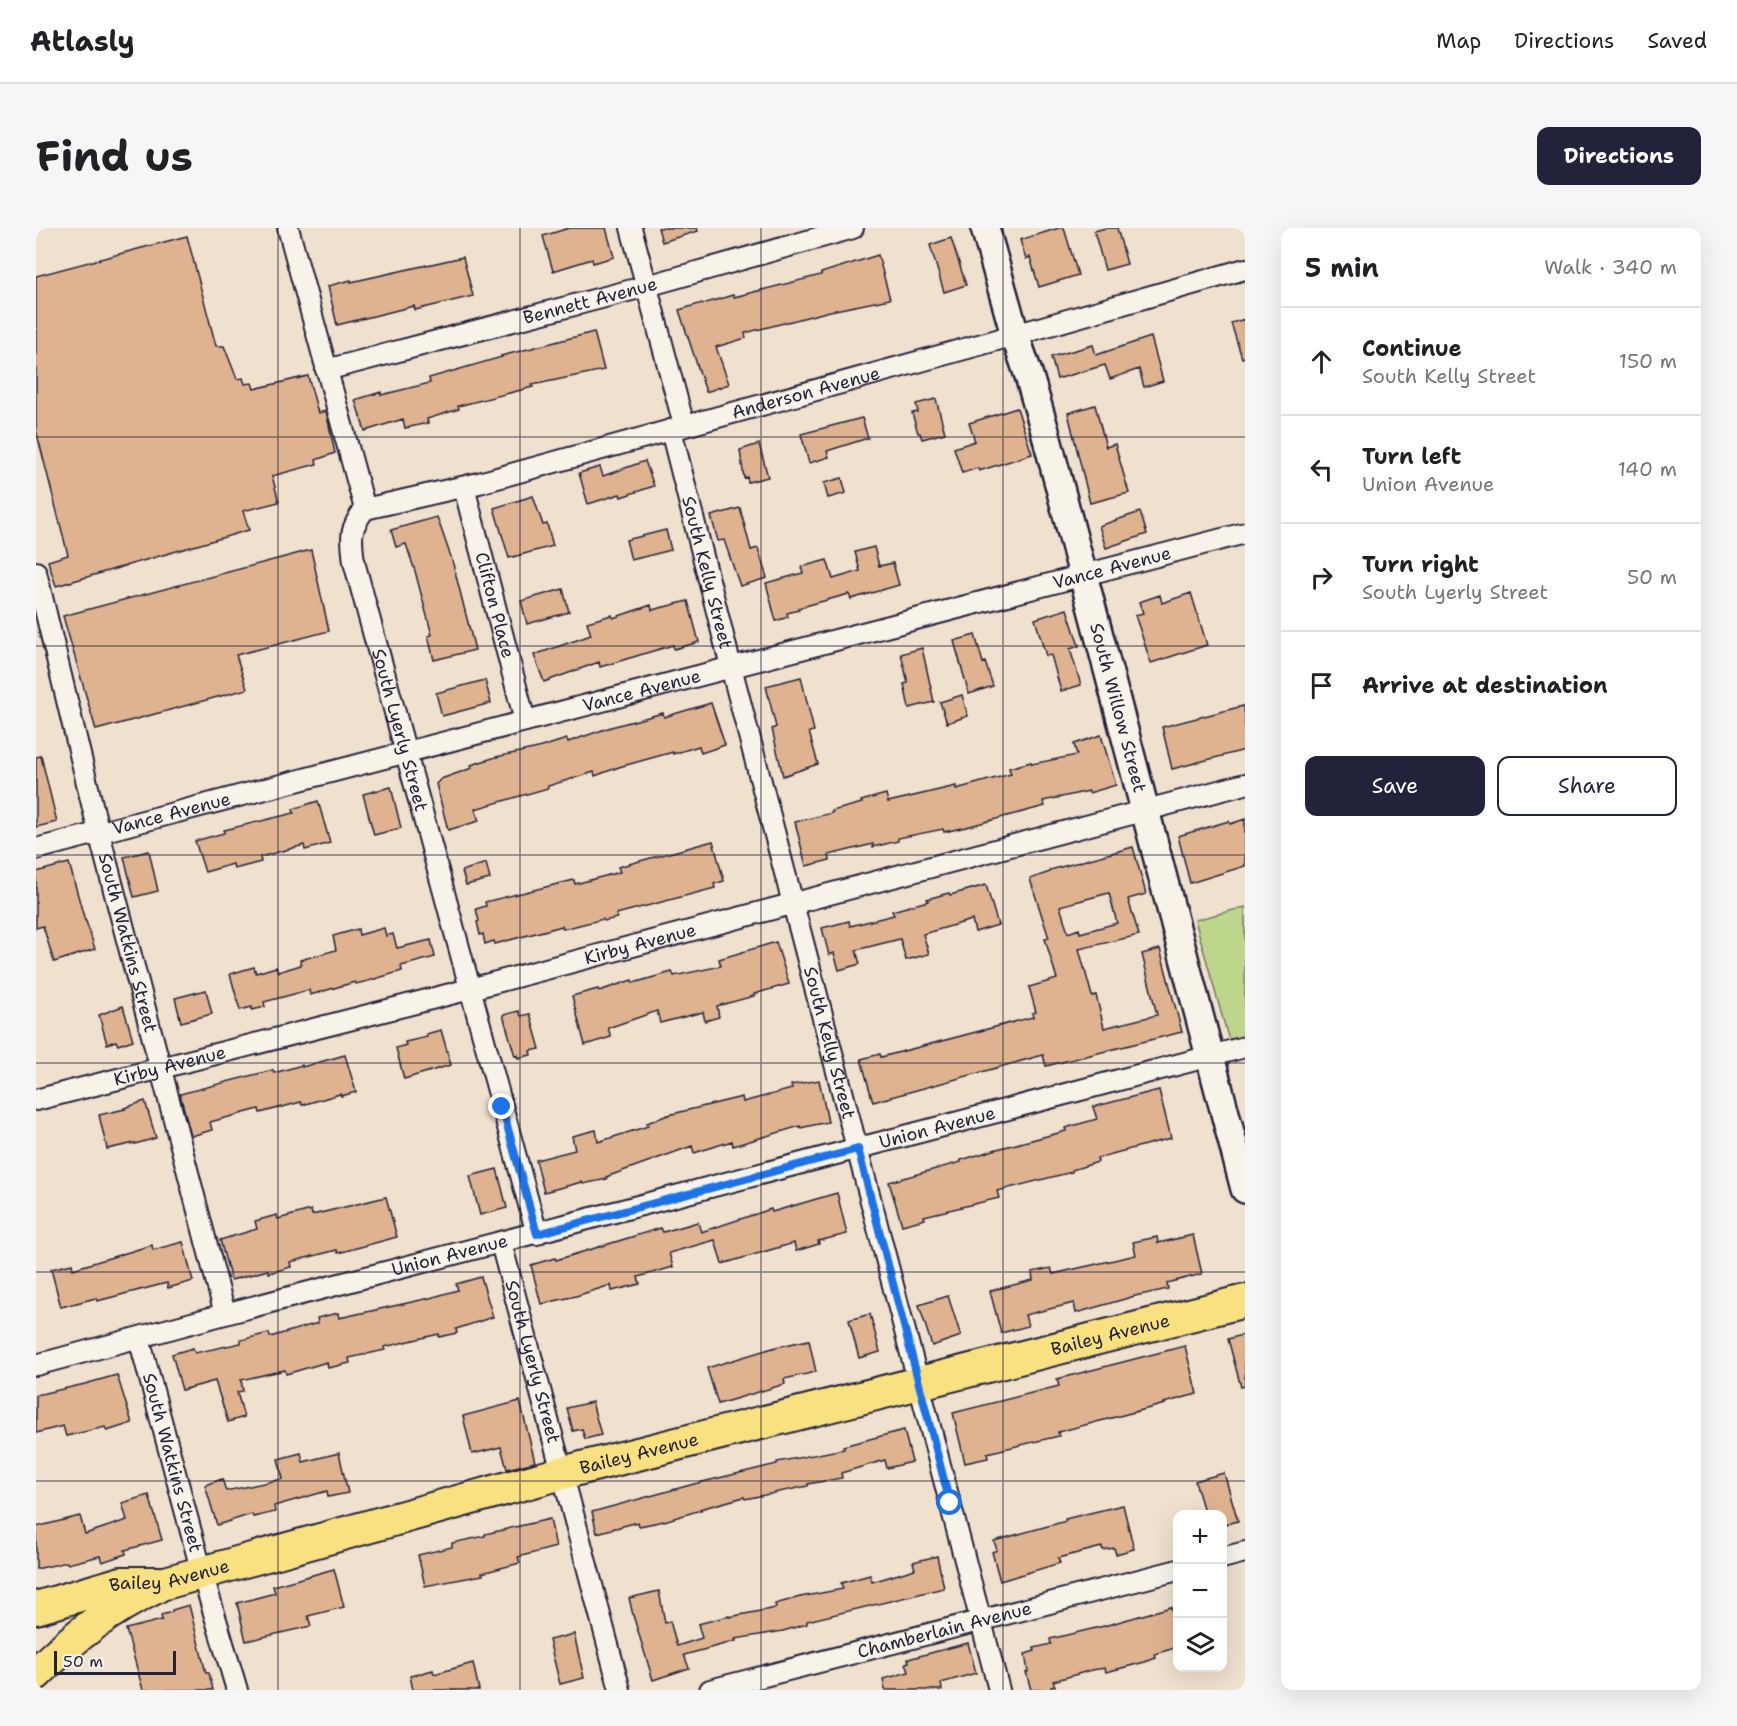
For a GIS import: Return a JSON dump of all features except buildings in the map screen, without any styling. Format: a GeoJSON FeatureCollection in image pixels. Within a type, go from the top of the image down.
{"type":"FeatureCollection","features":[{"type":"Feature","properties":{"kind":"main road","name":"South Willow Street"},"geometry":{"type":"LineString","coordinates":[[986,228],[1015,335],[1042,420],[1245,1189]]}},
{"type":"Feature","properties":{"kind":"main road","name":"Bailey Avenue"},"geometry":{"type":"LineString","coordinates":[[36,1608],[122,1583],[165,1583],[562,1473],[1245,1301]]}},
{"type":"Feature","properties":{"kind":"main road"},"geometry":{"type":"LineString","coordinates":[[36,1674],[59,1651],[93,1623],[132,1599],[165,1583]]}},
{"type":"Feature","properties":{"kind":"street"},"geometry":{"type":"LineString","coordinates":[[288,228],[365,508]]}},
{"type":"Feature","properties":{"kind":"street","name":"South Kelly Street"},"geometry":{"type":"LineString","coordinates":[[631,228],[731,666],[999,1690]]}},
{"type":"Feature","properties":{"kind":"street","name":"Bennett Avenue"},"geometry":{"type":"LineString","coordinates":[[326,370],[646,286],[853,228]]}},
{"type":"Feature","properties":{"kind":"street","name":"Anderson Avenue"},"geometry":{"type":"LineString","coordinates":[[365,508],[464,487],[1245,269]]}},
{"type":"Feature","properties":{"kind":"street","name":"Clifton Place"},"geometry":{"type":"LineString","coordinates":[[464,487],[525,721]]}},
{"type":"Feature","properties":{"kind":"street","name":"South Lyerly Street"},"geometry":{"type":"LineString","coordinates":[[365,508],[354,522],[351,538],[354,562],[537,1234]]}},
{"type":"Feature","properties":{"kind":"street","name":"Vance Avenue"},"geometry":{"type":"LineString","coordinates":[[36,849],[1245,533]]}},
{"type":"Feature","properties":{"kind":"street","name":"South Watkins Street"},"geometry":{"type":"LineString","coordinates":[[36,572],[40,601],[159,1069],[225,1314]]}},
{"type":"Feature","properties":{"kind":"street","name":"Kirby Avenue"},"geometry":{"type":"LineString","coordinates":[[36,1100],[470,989],[1245,784]]}},
{"type":"Feature","properties":{"kind":"street","name":"Union Avenue"},"geometry":{"type":"LineString","coordinates":[[36,1365],[1245,1047]]}},
{"type":"Feature","properties":{"kind":"street","name":"South Lyerly Street"},"geometry":{"type":"LineString","coordinates":[[501,1243],[620,1690]]}},
{"type":"Feature","properties":{"kind":"street","name":"South Watkins Street"},"geometry":{"type":"LineString","coordinates":[[139,1338],[202,1573],[237,1690]]}},
{"type":"Feature","properties":{"kind":"street"},"geometry":{"type":"LineString","coordinates":[[1227,1557],[1245,1552]]}},
{"type":"Feature","properties":{"kind":"street","name":"Chamberlain Avenue"},"geometry":{"type":"LineString","coordinates":[[710,1690],[1173,1571]]}},
{"type":"Feature","properties":{"kind":"green space"},"geometry":{"type":"Polygon","coordinates":[[[1245,907],[1245,1036],[1231,1039],[1228,1037],[1195,920],[1245,907]]]}},
{"type":"Feature","properties":{"kind":"route"},"geometry":{"type":"LineString","coordinates":[[502,1107],[537,1234],[858,1149],[950,1503]]}}]}
